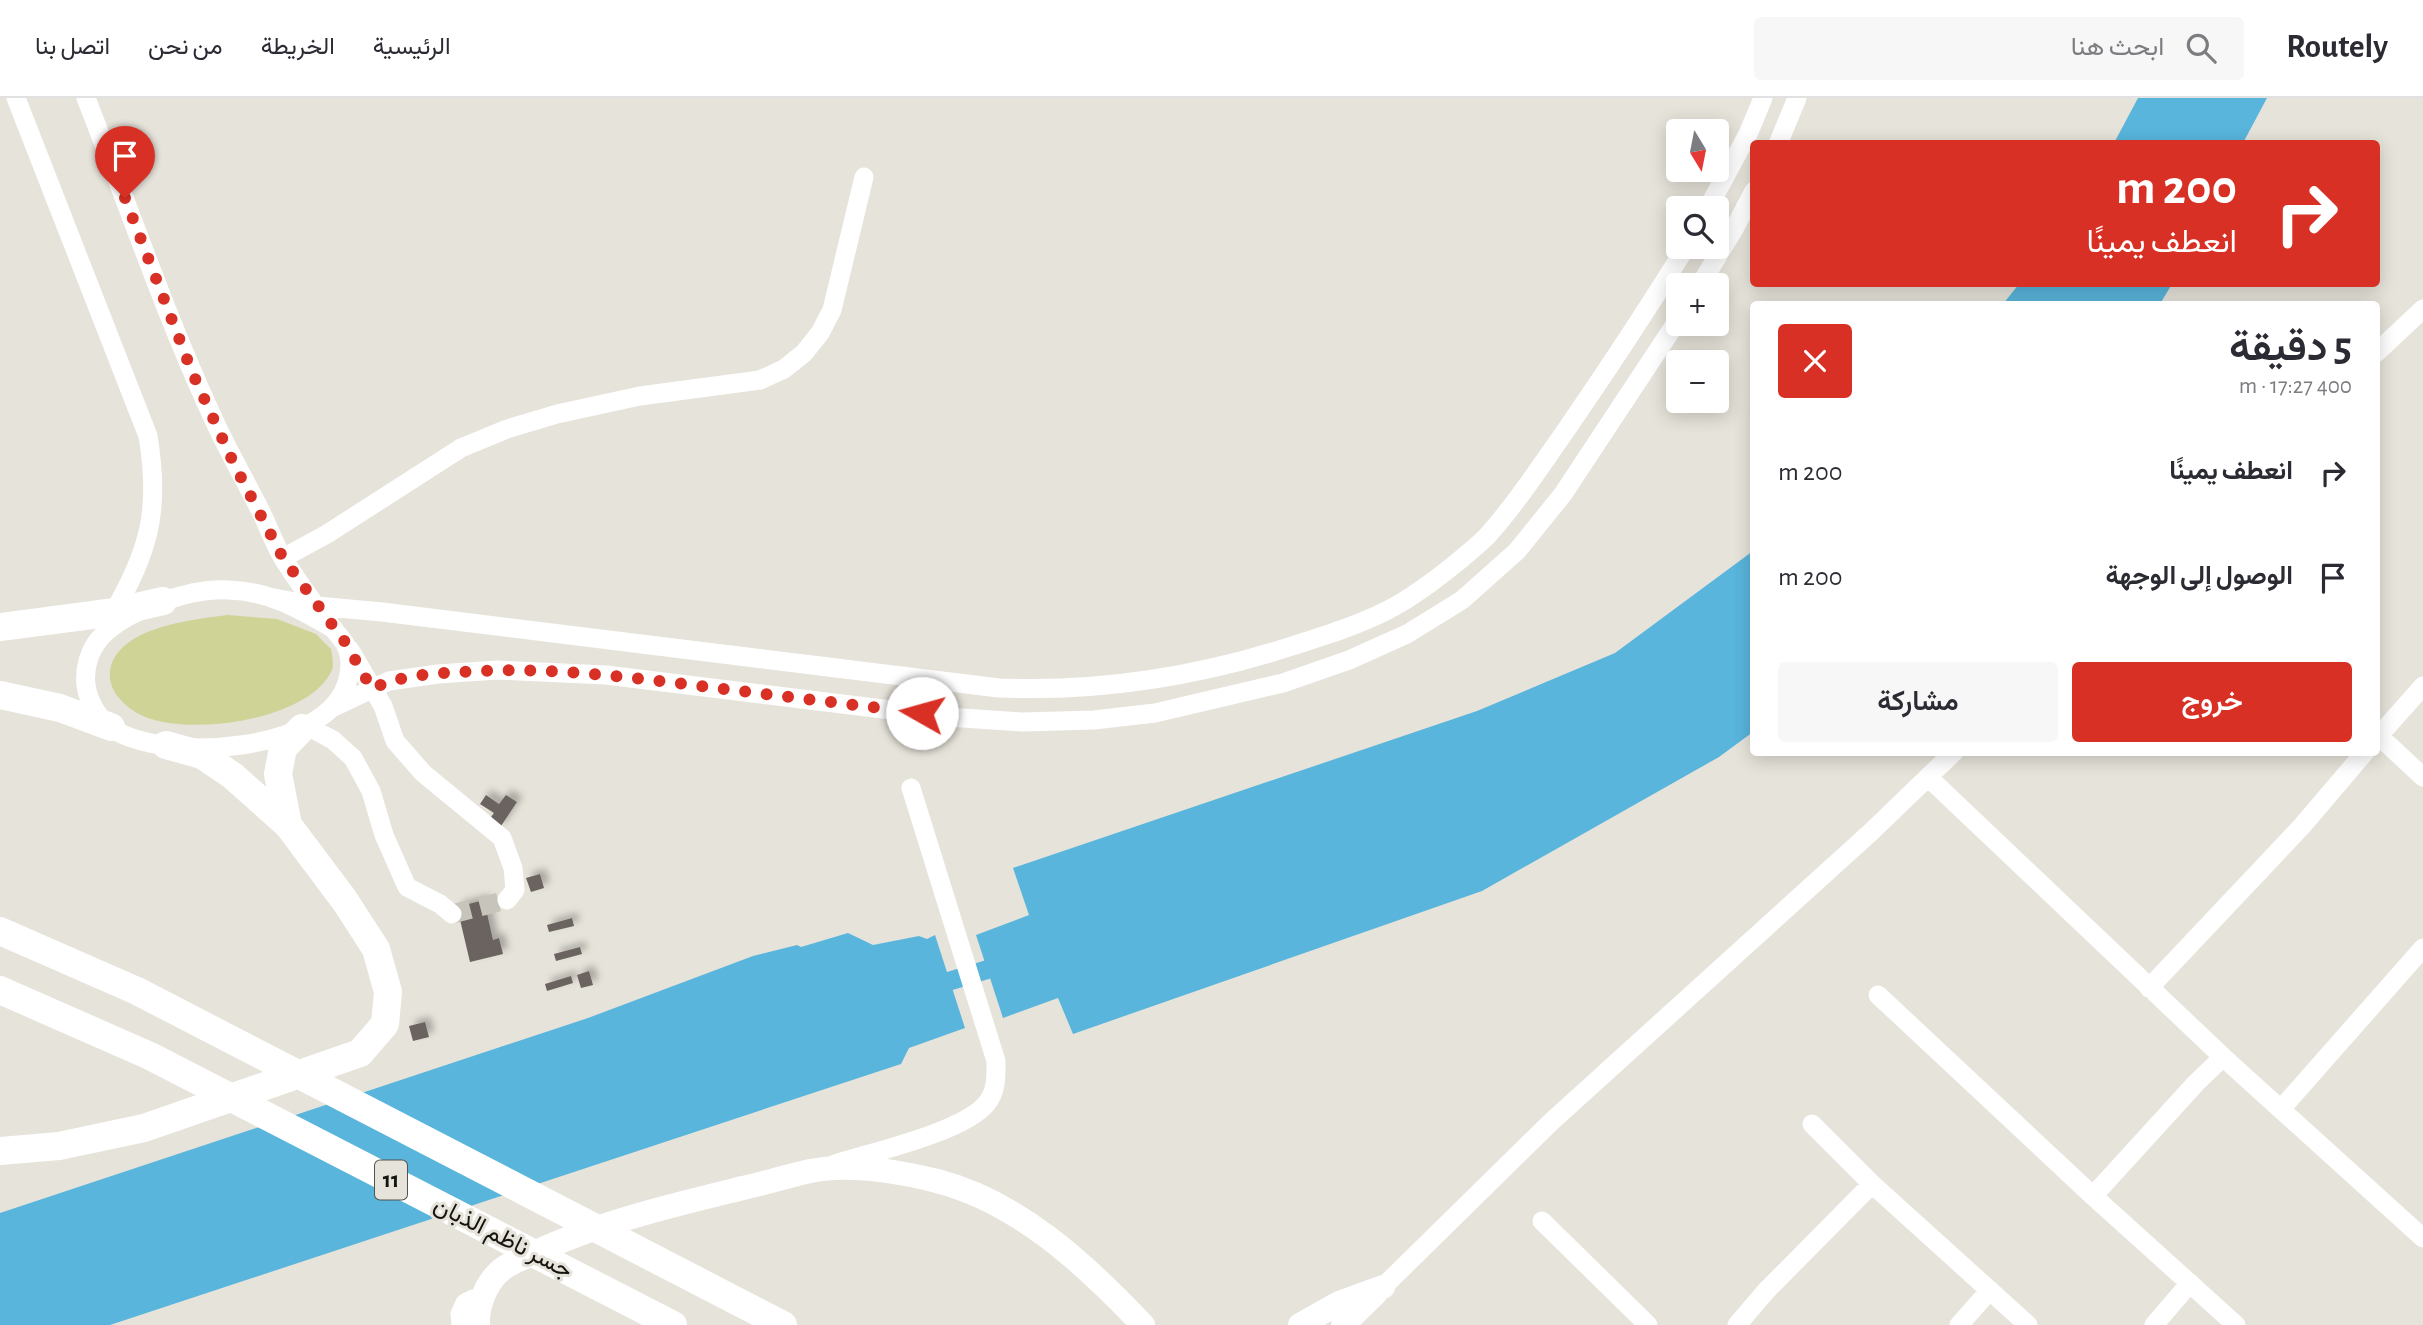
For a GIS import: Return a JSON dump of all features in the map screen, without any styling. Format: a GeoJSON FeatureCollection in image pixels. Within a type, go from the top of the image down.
{"type":"FeatureCollection","features":[{"type":"Feature","properties":{"kind":"highway"},"geometry":{"type":"LineString","coordinates":[[0,627],[115,612],[163,601]]}},
{"type":"Feature","properties":{"kind":"highway"},"geometry":{"type":"LineString","coordinates":[[0,695],[60,708],[110,727]]}},
{"type":"Feature","properties":{"kind":"highway"},"geometry":{"type":"LineString","coordinates":[[288,825],[278,775],[283,748],[304,727]]}},
{"type":"Feature","properties":{"kind":"highway"},"geometry":{"type":"LineString","coordinates":[[0,1151],[59,1146],[145,1128],[360,1053],[385,1024],[388,992],[376,949],[345,901],[288,825],[242,784],[202,755],[166,745]]}},
{"type":"Feature","properties":{"kind":"highway"},"geometry":{"type":"LineString","coordinates":[[0,911],[52,954]]}},
{"type":"Feature","properties":{"kind":"highway","name":"11"},"geometry":{"type":"LineString","coordinates":[[0,931],[52,954]]}},
{"type":"Feature","properties":{"kind":"highway","name":"جسر ناظم الذبان"},"geometry":{"type":"LineString","coordinates":[[52,954],[137,991],[783,1325]]}},
{"type":"Feature","properties":{"kind":"highway","name":"جسر ناظم الذبان"},"geometry":{"type":"LineString","coordinates":[[0,990],[150,1056],[673,1325]]}},
{"type":"Feature","properties":{"kind":"main road"},"geometry":{"type":"LineString","coordinates":[[475,1320],[496,1275],[508,1266],[566,1238],[681,1203],[810,1171],[863,1169],[915,1176],[965,1190],[989,1201],[1051,1240],[1082,1265],[1143,1325]]}},
{"type":"Feature","properties":{"kind":"main road"},"geometry":{"type":"LineString","coordinates":[[1300,1325],[1339,1303],[1383,1287]]}},
{"type":"Feature","properties":{"kind":"main road"},"geometry":{"type":"LineString","coordinates":[[1343,1325],[1383,1287]]}},
{"type":"Feature","properties":{"kind":"street"},"geometry":{"type":"LineString","coordinates":[[16,98],[148,436],[154,473],[153,511],[145,548],[115,612],[90,654],[85,674],[87,695],[96,713],[110,727],[128,736],[166,745],[221,747],[276,737],[317,721],[334,707],[388,681],[497,670],[657,680],[948,717],[1022,722],[1094,720],[1155,713],[1283,683],[1349,660],[1407,634],[1462,600],[1517,551],[1563,494],[1667,336]]}},
{"type":"Feature","properties":{"kind":"street"},"geometry":{"type":"LineString","coordinates":[[86,98],[192,372],[234,464],[283,558],[349,649],[383,706],[395,741],[423,773],[502,838],[513,868],[515,890],[507,900]]}},
{"type":"Feature","properties":{"kind":"street"},"geometry":{"type":"LineString","coordinates":[[1714,196],[1748,134],[1763,98]]}},
{"type":"Feature","properties":{"kind":"street"},"geometry":{"type":"LineString","coordinates":[[1780,140],[1797,98]]}},
{"type":"Feature","properties":{"kind":"street"},"geometry":{"type":"LineString","coordinates":[[283,558],[327,534],[461,448],[507,429],[557,414],[640,396],[760,380],[784,369],[804,353],[820,333],[832,310],[864,177]]}},
{"type":"Feature","properties":{"kind":"street"},"geometry":{"type":"LineString","coordinates":[[1707,273],[1750,199]]}},
{"type":"Feature","properties":{"kind":"street"},"geometry":{"type":"LineString","coordinates":[[100,637],[130,617],[163,601],[193,592],[241,590],[317,606],[999,688],[1048,690],[1092,687],[1144,682],[1205,671],[1325,636],[1388,610],[1439,577],[1487,537],[1527,486],[1646,313],[1679,259]]}},
{"type":"Feature","properties":{"kind":"street"},"geometry":{"type":"LineString","coordinates":[[2380,349],[2423,309]]}},
{"type":"Feature","properties":{"kind":"street"},"geometry":{"type":"LineString","coordinates":[[274,598],[306,612],[334,629]]}},
{"type":"Feature","properties":{"kind":"street"},"geometry":{"type":"LineString","coordinates":[[334,707],[350,674],[349,649]]}},
{"type":"Feature","properties":{"kind":"street"},"geometry":{"type":"LineString","coordinates":[[2380,736],[2423,686]]}},
{"type":"Feature","properties":{"kind":"street"},"geometry":{"type":"LineString","coordinates":[[304,727],[333,740],[353,758],[371,791],[384,835],[407,887],[440,904],[452,914]]}},
{"type":"Feature","properties":{"kind":"street"},"geometry":{"type":"LineString","coordinates":[[2380,740],[2423,777]]}},
{"type":"Feature","properties":{"kind":"street"},"geometry":{"type":"LineString","coordinates":[[1383,1287],[1551,1122],[1950,756]]}},
{"type":"Feature","properties":{"kind":"street"},"geometry":{"type":"LineString","coordinates":[[2149,988],[2302,826],[2362,756]]}},
{"type":"Feature","properties":{"kind":"street"},"geometry":{"type":"LineString","coordinates":[[1928,777],[2223,1057],[2423,1238]]}},
{"type":"Feature","properties":{"kind":"street"},"geometry":{"type":"LineString","coordinates":[[810,1171],[945,1130],[972,1118],[988,1102],[996,1083],[996,1061],[911,788]]}},
{"type":"Feature","properties":{"kind":"street"},"geometry":{"type":"LineString","coordinates":[[2281,1109],[2423,948]]}},
{"type":"Feature","properties":{"kind":"street"},"geometry":{"type":"LineString","coordinates":[[1878,995],[2236,1325]]}},
{"type":"Feature","properties":{"kind":"street"},"geometry":{"type":"LineString","coordinates":[[2093,1196],[2223,1057]]}},
{"type":"Feature","properties":{"kind":"street"},"geometry":{"type":"LineString","coordinates":[[1812,1124],[1872,1184],[2028,1325]]}},
{"type":"Feature","properties":{"kind":"street"},"geometry":{"type":"LineString","coordinates":[[1737,1325],[1766,1291],[1872,1184]]}},
{"type":"Feature","properties":{"kind":"street"},"geometry":{"type":"LineString","coordinates":[[1542,1220],[1647,1325]]}},
{"type":"Feature","properties":{"kind":"street"},"geometry":{"type":"LineString","coordinates":[[2154,1325],[2190,1283]]}},
{"type":"Feature","properties":{"kind":"street"},"geometry":{"type":"LineString","coordinates":[[1959,1325],[1990,1290]]}},
{"type":"Feature","properties":{"kind":"green space"},"geometry":{"type":"Polygon","coordinates":[[[227,615],[277,619],[316,634],[331,649],[332,670],[319,688],[299,702],[272,713],[213,724],[157,721],[137,713],[117,696],[111,684],[110,671],[116,656],[126,644],[158,628],[227,615]]]}},
{"type":"Feature","properties":{"kind":"water"},"geometry":{"type":"Polygon","coordinates":[[[2138,98],[2267,98],[2245,140],[2116,140],[2138,98]]]}},
{"type":"Feature","properties":{"kind":"water"},"geometry":{"type":"Polygon","coordinates":[[[2017,287],[2170,287],[2162,301],[2005,301],[2017,287]]]}},
{"type":"Feature","properties":{"kind":"water"},"geometry":{"type":"Polygon","coordinates":[[[1750,553],[1750,734],[1719,757],[1482,891],[1073,1034],[1058,998],[1003,1018],[976,935],[1029,915],[1013,868],[1477,711],[1615,653],[1750,553]]]}},
{"type":"Feature","properties":{"kind":"water"},"geometry":{"type":"Polygon","coordinates":[[[848,933],[873,945],[919,936],[927,939],[935,935],[965,1028],[909,1048],[901,1064],[110,1325],[0,1325],[0,1213],[588,1018],[753,956],[797,945],[801,947],[848,933]]]}},
{"type":"Feature","properties":{"kind":"building"},"geometry":{"type":"Polygon","coordinates":[[[486,795],[499,804],[506,795],[517,802],[499,829],[488,821],[494,813],[480,804],[486,795]]]}},
{"type":"Feature","properties":{"kind":"building"},"geometry":{"type":"Polygon","coordinates":[[[540,874],[544,888],[531,892],[526,878],[540,874]]]}},
{"type":"Feature","properties":{"kind":"building"},"geometry":{"type":"Polygon","coordinates":[[[484,900],[493,940],[499,938],[503,954],[470,962],[457,907],[484,900]]]}},
{"type":"Feature","properties":{"kind":"building"},"geometry":{"type":"Polygon","coordinates":[[[572,918],[574,926],[549,932],[547,925],[572,918]]]}},
{"type":"Feature","properties":{"kind":"building"},"geometry":{"type":"Polygon","coordinates":[[[580,947],[582,954],[556,961],[554,954],[580,947]]]}},
{"type":"Feature","properties":{"kind":"building"},"geometry":{"type":"Polygon","coordinates":[[[589,971],[593,985],[581,988],[577,975],[589,971]]]}},
{"type":"Feature","properties":{"kind":"building"},"geometry":{"type":"Polygon","coordinates":[[[571,976],[573,983],[547,991],[545,984],[571,976]]]}},
{"type":"Feature","properties":{"kind":"building"},"geometry":{"type":"Polygon","coordinates":[[[425,1022],[429,1037],[413,1041],[409,1026],[425,1022]]]}},
{"type":"Feature","properties":{"kind":"waterway"},"geometry":{"type":"LineString","coordinates":[[927,988],[1012,962]]}},
{"type":"Feature","properties":{"kind":"tunnel"},"geometry":{"type":"LineString","coordinates":[[452,914],[507,900]]}},
{"type":"Feature","properties":{"kind":"route"},"geometry":{"type":"LineString","coordinates":[[125,198],[192,372],[234,464],[283,558],[345,642],[372,689],[388,681],[497,670],[657,680],[922,713]]}}]}
